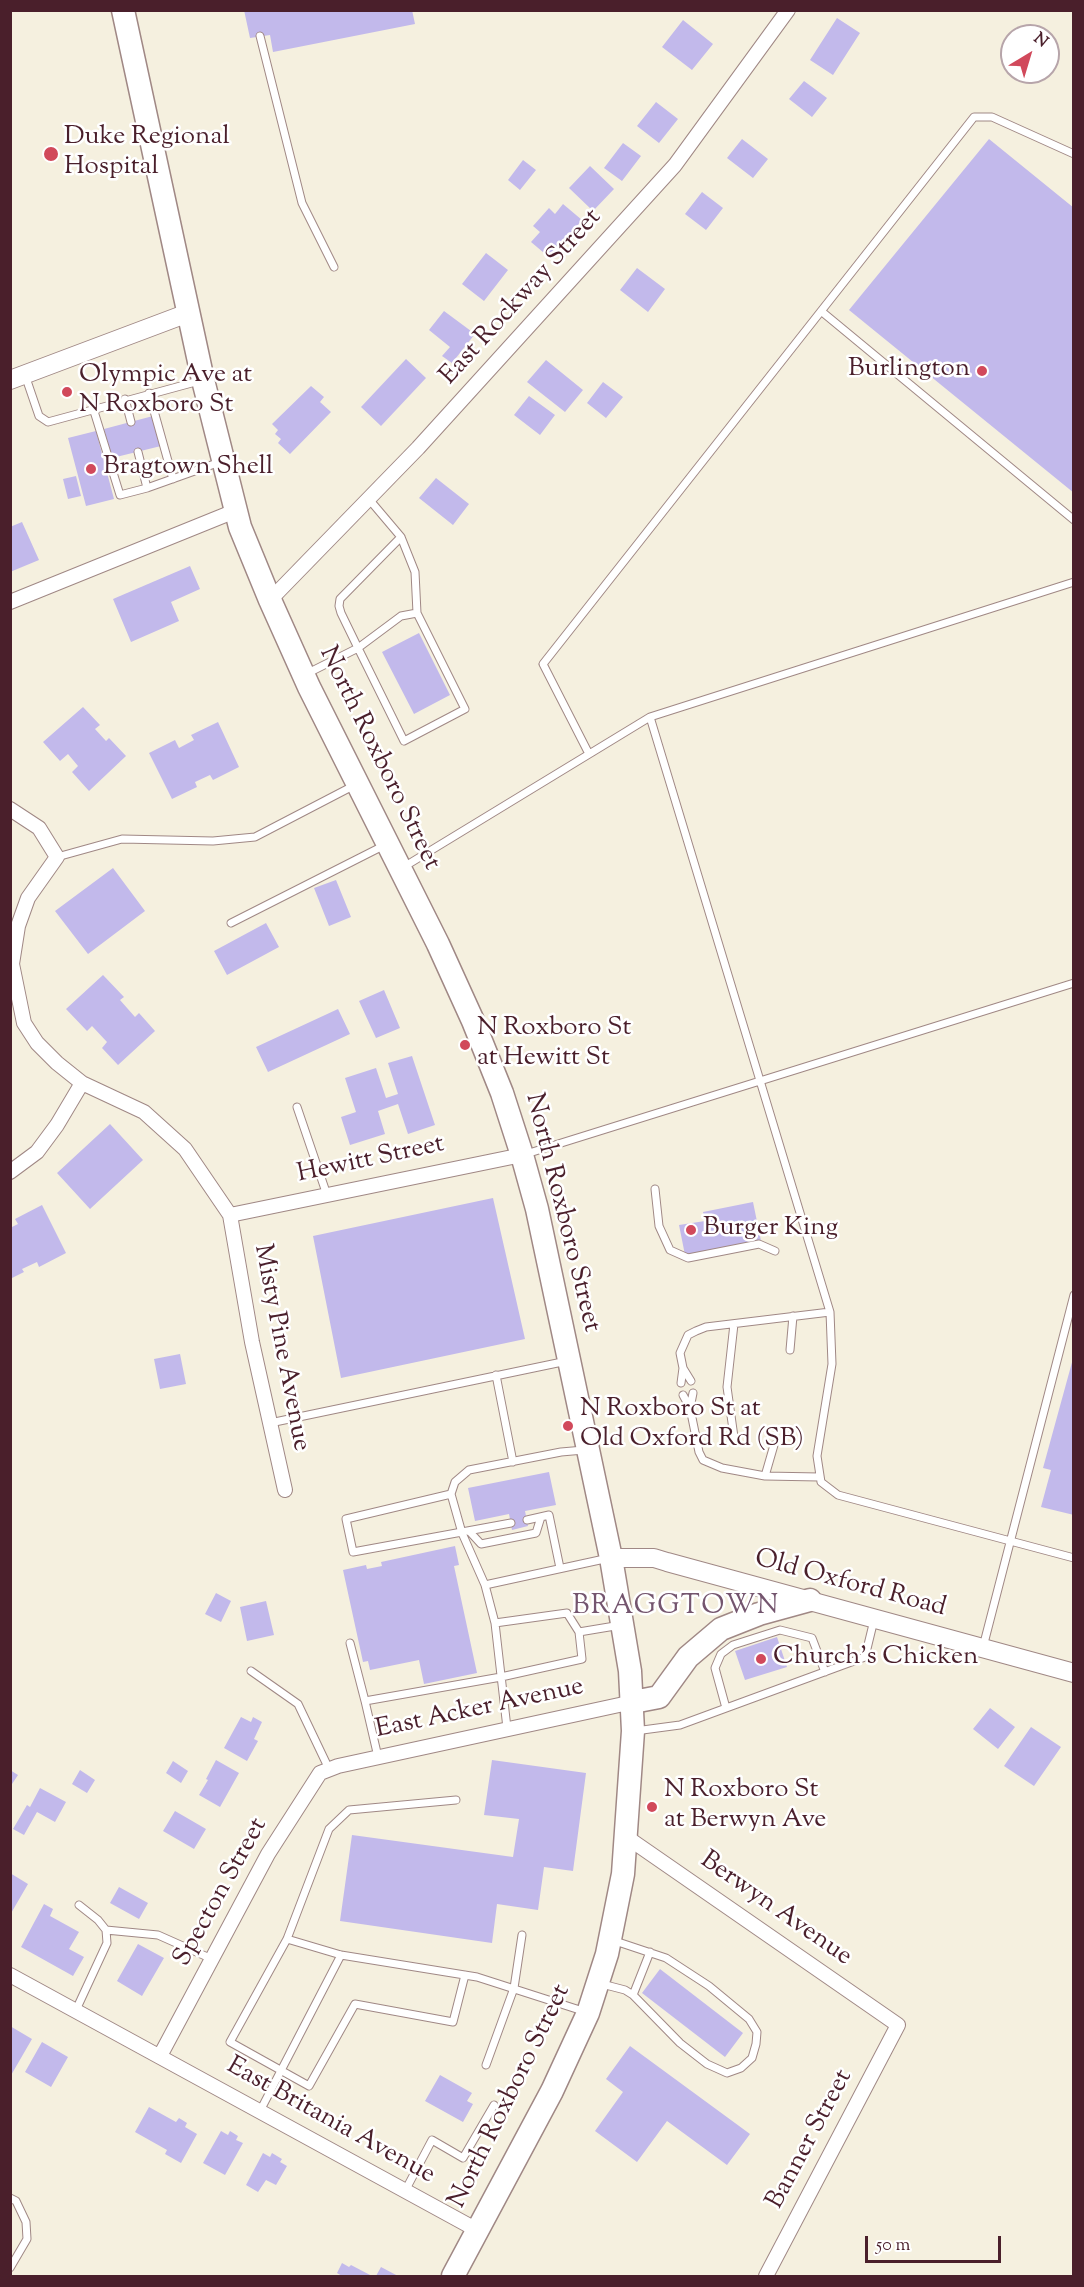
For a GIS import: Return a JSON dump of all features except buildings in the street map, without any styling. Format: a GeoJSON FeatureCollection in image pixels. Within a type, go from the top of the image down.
{"type":"FeatureCollection","features":[{"type":"Feature","properties":{"kind":"main road","name":"North Roxboro Street"},"geometry":{"type":"LineString","coordinates":[[123,10],[188,313],[235,511],[270,600],[304,675],[438,944],[473,1021],[502,1093],[522,1155],[537,1209],[611,1558],[623,1625],[633,1702],[633,1731],[622,1874],[610,1940],[588,2013],[552,2091],[453,2277]]}},
{"type":"Feature","properties":{"kind":"main road"},"geometry":{"type":"LineString","coordinates":[[633,1702],[659,1697],[688,1657],[721,1629],[759,1614],[810,1600]]}},
{"type":"Feature","properties":{"kind":"street","name":"East Rockway Street"},"geometry":{"type":"LineString","coordinates":[[270,600],[418,448],[675,165],[788,10]]}},
{"type":"Feature","properties":{"kind":"street"},"geometry":{"type":"LineString","coordinates":[[18,377],[188,313]]}},
{"type":"Feature","properties":{"kind":"street"},"geometry":{"type":"LineString","coordinates":[[10,602],[235,511]]}},
{"type":"Feature","properties":{"kind":"street"},"geometry":{"type":"LineString","coordinates":[[10,809],[39,828],[57,856],[28,898],[18,926],[12,964],[24,1023],[44,1050],[82,1083],[144,1112],[185,1149],[230,1215]]}},
{"type":"Feature","properties":{"kind":"street"},"geometry":{"type":"LineString","coordinates":[[10,1172],[37,1152],[57,1125],[82,1083]]}},
{"type":"Feature","properties":{"kind":"street","name":"Hewitt Street"},"geometry":{"type":"LineString","coordinates":[[230,1215],[522,1155]]}},
{"type":"Feature","properties":{"kind":"street","name":"Misty Pine Avenue"},"geometry":{"type":"LineString","coordinates":[[230,1215],[252,1342],[285,1491]]}},
{"type":"Feature","properties":{"kind":"street","name":"Old Oxford Road"},"geometry":{"type":"LineString","coordinates":[[611,1558],[654,1558],[1074,1673]]}},
{"type":"Feature","properties":{"kind":"street","name":"East Acker Avenue"},"geometry":{"type":"LineString","coordinates":[[334,1767],[633,1702]]}},
{"type":"Feature","properties":{"kind":"street","name":"Specton Street"},"geometry":{"type":"LineString","coordinates":[[160,2056],[268,1854],[320,1773],[334,1767]]}},
{"type":"Feature","properties":{"kind":"street","name":"Berwyn Avenue"},"geometry":{"type":"LineString","coordinates":[[625,1836],[898,2025]]}},
{"type":"Feature","properties":{"kind":"street","name":"East Britania Avenue"},"geometry":{"type":"LineString","coordinates":[[10,1975],[477,2230]]}},
{"type":"Feature","properties":{"kind":"street","name":"Banner Street"},"geometry":{"type":"LineString","coordinates":[[766,2277],[898,2025]]}},
{"type":"Feature","properties":{"kind":"lane"},"geometry":{"type":"LineString","coordinates":[[260,36],[302,203],[334,267]]}},
{"type":"Feature","properties":{"kind":"lane"},"geometry":{"type":"LineString","coordinates":[[589,754],[543,664],[974,117],[992,117],[1074,154]]}},
{"type":"Feature","properties":{"kind":"lane"},"geometry":{"type":"LineString","coordinates":[[820,311],[1074,520]]}},
{"type":"Feature","properties":{"kind":"lane"},"geometry":{"type":"LineString","coordinates":[[18,377],[39,416],[48,422],[125,399],[203,380]]}},
{"type":"Feature","properties":{"kind":"lane"},"geometry":{"type":"LineString","coordinates":[[149,393],[173,479]]}},
{"type":"Feature","properties":{"kind":"lane"},"geometry":{"type":"LineString","coordinates":[[125,399],[131,422]]}},
{"type":"Feature","properties":{"kind":"lane"},"geometry":{"type":"LineString","coordinates":[[93,408],[120,495],[147,488],[222,461]]}},
{"type":"Feature","properties":{"kind":"lane"},"geometry":{"type":"LineString","coordinates":[[138,452],[147,488]]}},
{"type":"Feature","properties":{"kind":"lane"},"geometry":{"type":"LineString","coordinates":[[368,498],[400,537],[415,572],[417,613],[465,709],[404,741],[339,606],[340,599],[400,537]]}},
{"type":"Feature","properties":{"kind":"lane"},"geometry":{"type":"LineString","coordinates":[[400,869],[650,717],[1074,582]]}},
{"type":"Feature","properties":{"kind":"lane"},"geometry":{"type":"LineString","coordinates":[[304,675],[358,648],[401,616],[417,613]]}},
{"type":"Feature","properties":{"kind":"lane"},"geometry":{"type":"LineString","coordinates":[[650,717],[830,1312],[832,1364],[817,1456],[821,1482],[838,1495],[1074,1558]]}},
{"type":"Feature","properties":{"kind":"lane"},"geometry":{"type":"LineString","coordinates":[[57,856],[122,839],[213,841],[255,837],[358,784]]}},
{"type":"Feature","properties":{"kind":"lane"},"geometry":{"type":"LineString","coordinates":[[231,923],[388,844]]}},
{"type":"Feature","properties":{"kind":"lane"},"geometry":{"type":"LineString","coordinates":[[522,1155],[1074,983]]}},
{"type":"Feature","properties":{"kind":"lane"},"geometry":{"type":"LineString","coordinates":[[297,1107],[327,1195]]}},
{"type":"Feature","properties":{"kind":"lane"},"geometry":{"type":"LineString","coordinates":[[655,1189],[659,1226],[670,1250],[688,1258],[759,1244],[775,1251]]}},
{"type":"Feature","properties":{"kind":"lane"},"geometry":{"type":"LineString","coordinates":[[983,1647],[1074,1295]]}},
{"type":"Feature","properties":{"kind":"lane"},"geometry":{"type":"LineString","coordinates":[[681,1383],[683,1368],[680,1353],[688,1335],[706,1327],[830,1312]]}},
{"type":"Feature","properties":{"kind":"lane"},"geometry":{"type":"LineString","coordinates":[[790,1350],[793,1316]]}},
{"type":"Feature","properties":{"kind":"lane"},"geometry":{"type":"LineString","coordinates":[[734,1323],[727,1387],[734,1437]]}},
{"type":"Feature","properties":{"kind":"lane"},"geometry":{"type":"LineString","coordinates":[[270,1423],[569,1360]]}},
{"type":"Feature","properties":{"kind":"lane"},"geometry":{"type":"LineString","coordinates":[[683,1368],[691,1381]]}},
{"type":"Feature","properties":{"kind":"lane"},"geometry":{"type":"LineString","coordinates":[[496,1375],[513,1461]]}},
{"type":"Feature","properties":{"kind":"lane"},"geometry":{"type":"LineString","coordinates":[[690,1408],[693,1393]]}},
{"type":"Feature","properties":{"kind":"lane"},"geometry":{"type":"LineString","coordinates":[[683,1395],[690,1408],[699,1452],[703,1460],[722,1468],[765,1476],[819,1477]]}},
{"type":"Feature","properties":{"kind":"lane"},"geometry":{"type":"LineString","coordinates":[[765,1476],[774,1445]]}},
{"type":"Feature","properties":{"kind":"lane"},"geometry":{"type":"LineString","coordinates":[[507,1728],[495,1623],[485,1585],[462,1533],[451,1494],[455,1482],[469,1470],[561,1452],[588,1450]]}},
{"type":"Feature","properties":{"kind":"lane"},"geometry":{"type":"LineString","coordinates":[[451,1494],[346,1519],[353,1552],[511,1523]]}},
{"type":"Feature","properties":{"kind":"lane"},"geometry":{"type":"LineString","coordinates":[[527,1520],[549,1515],[560,1568]]}},
{"type":"Feature","properties":{"kind":"lane"},"geometry":{"type":"LineString","coordinates":[[470,1532],[481,1544],[503,1540],[536,1533],[541,1517]]}},
{"type":"Feature","properties":{"kind":"lane"},"geometry":{"type":"LineString","coordinates":[[485,1585],[611,1558]]}},
{"type":"Feature","properties":{"kind":"lane"},"geometry":{"type":"LineString","coordinates":[[364,1701],[501,1677],[582,1659],[579,1632],[567,1613],[495,1623]]}},
{"type":"Feature","properties":{"kind":"lane"},"geometry":{"type":"LineString","coordinates":[[633,1731],[680,1725],[865,1658],[875,1618]]}},
{"type":"Feature","properties":{"kind":"lane"},"geometry":{"type":"LineString","coordinates":[[579,1632],[623,1625]]}},
{"type":"Feature","properties":{"kind":"lane"},"geometry":{"type":"LineString","coordinates":[[726,1708],[715,1668],[721,1654],[733,1645],[780,1630],[812,1638],[825,1672]]}},
{"type":"Feature","properties":{"kind":"lane"},"geometry":{"type":"LineString","coordinates":[[350,1643],[378,1757]]}},
{"type":"Feature","properties":{"kind":"lane"},"geometry":{"type":"LineString","coordinates":[[251,1671],[298,1704],[334,1767]]}},
{"type":"Feature","properties":{"kind":"lane"},"geometry":{"type":"LineString","coordinates":[[456,1800],[349,1810],[329,1829],[287,1939],[230,2042],[309,2086],[355,2004],[453,2022],[465,1975]]}},
{"type":"Feature","properties":{"kind":"lane"},"geometry":{"type":"LineString","coordinates":[[75,2010],[107,1943],[106,1930],[98,1920],[78,1905]]}},
{"type":"Feature","properties":{"kind":"lane"},"geometry":{"type":"LineString","coordinates":[[106,1930],[158,1935],[212,1959]]}},
{"type":"Feature","properties":{"kind":"lane"},"geometry":{"type":"LineString","coordinates":[[486,2065],[514,1988],[522,1935]]}},
{"type":"Feature","properties":{"kind":"lane"},"geometry":{"type":"LineString","coordinates":[[287,1939],[341,1955],[465,1975],[514,1988],[588,2013]]}},
{"type":"Feature","properties":{"kind":"lane"},"geometry":{"type":"LineString","coordinates":[[598,1983],[625,1990],[633,1995],[680,2043],[707,2064],[727,2073],[741,2068],[752,2058],[757,2032],[749,2019],[710,1986],[650,1952],[610,1940]]}},
{"type":"Feature","properties":{"kind":"lane"},"geometry":{"type":"LineString","coordinates":[[633,1995],[650,1952]]}},
{"type":"Feature","properties":{"kind":"lane"},"geometry":{"type":"LineString","coordinates":[[260,2111],[341,1955]]}},
{"type":"Feature","properties":{"kind":"lane"},"geometry":{"type":"LineString","coordinates":[[405,2191],[432,2140],[463,2158],[494,2105]]}},
{"type":"Feature","properties":{"kind":"lane"},"geometry":{"type":"LineString","coordinates":[[10,2198],[16,2200],[26,2222],[27,2239],[10,2268]]}},
{"type":"Feature","properties":{"kind":"place","name":"Duke Regional Hospital"},"geometry":{"type":"Point","coordinates":[51,154]}},
{"type":"Feature","properties":{"kind":"place","name":"Burlington"},"geometry":{"type":"Point","coordinates":[982,371]}},
{"type":"Feature","properties":{"kind":"place","name":"Olympic Ave at N Roxboro St"},"geometry":{"type":"Point","coordinates":[67,392]}},
{"type":"Feature","properties":{"kind":"place","name":"Bragtown Shell"},"geometry":{"type":"Point","coordinates":[91,469]}},
{"type":"Feature","properties":{"kind":"place","name":"N Roxboro St at Hewitt St"},"geometry":{"type":"Point","coordinates":[465,1045]}},
{"type":"Feature","properties":{"kind":"place","name":"Burger King"},"geometry":{"type":"Point","coordinates":[691,1230]}},
{"type":"Feature","properties":{"kind":"place","name":"N Roxboro St at Old Oxford Rd (SB)"},"geometry":{"type":"Point","coordinates":[568,1426]}},
{"type":"Feature","properties":{"kind":"place","name":"Church's Chicken"},"geometry":{"type":"Point","coordinates":[761,1659]}},
{"type":"Feature","properties":{"kind":"place","name":"N Roxboro St at Berwyn Ave"},"geometry":{"type":"Point","coordinates":[652,1807]}},
{"type":"Feature","properties":{"kind":"district","name":"BRAGGTOWN"},"geometry":{"type":"Point","coordinates":[676,1608]}}]}
